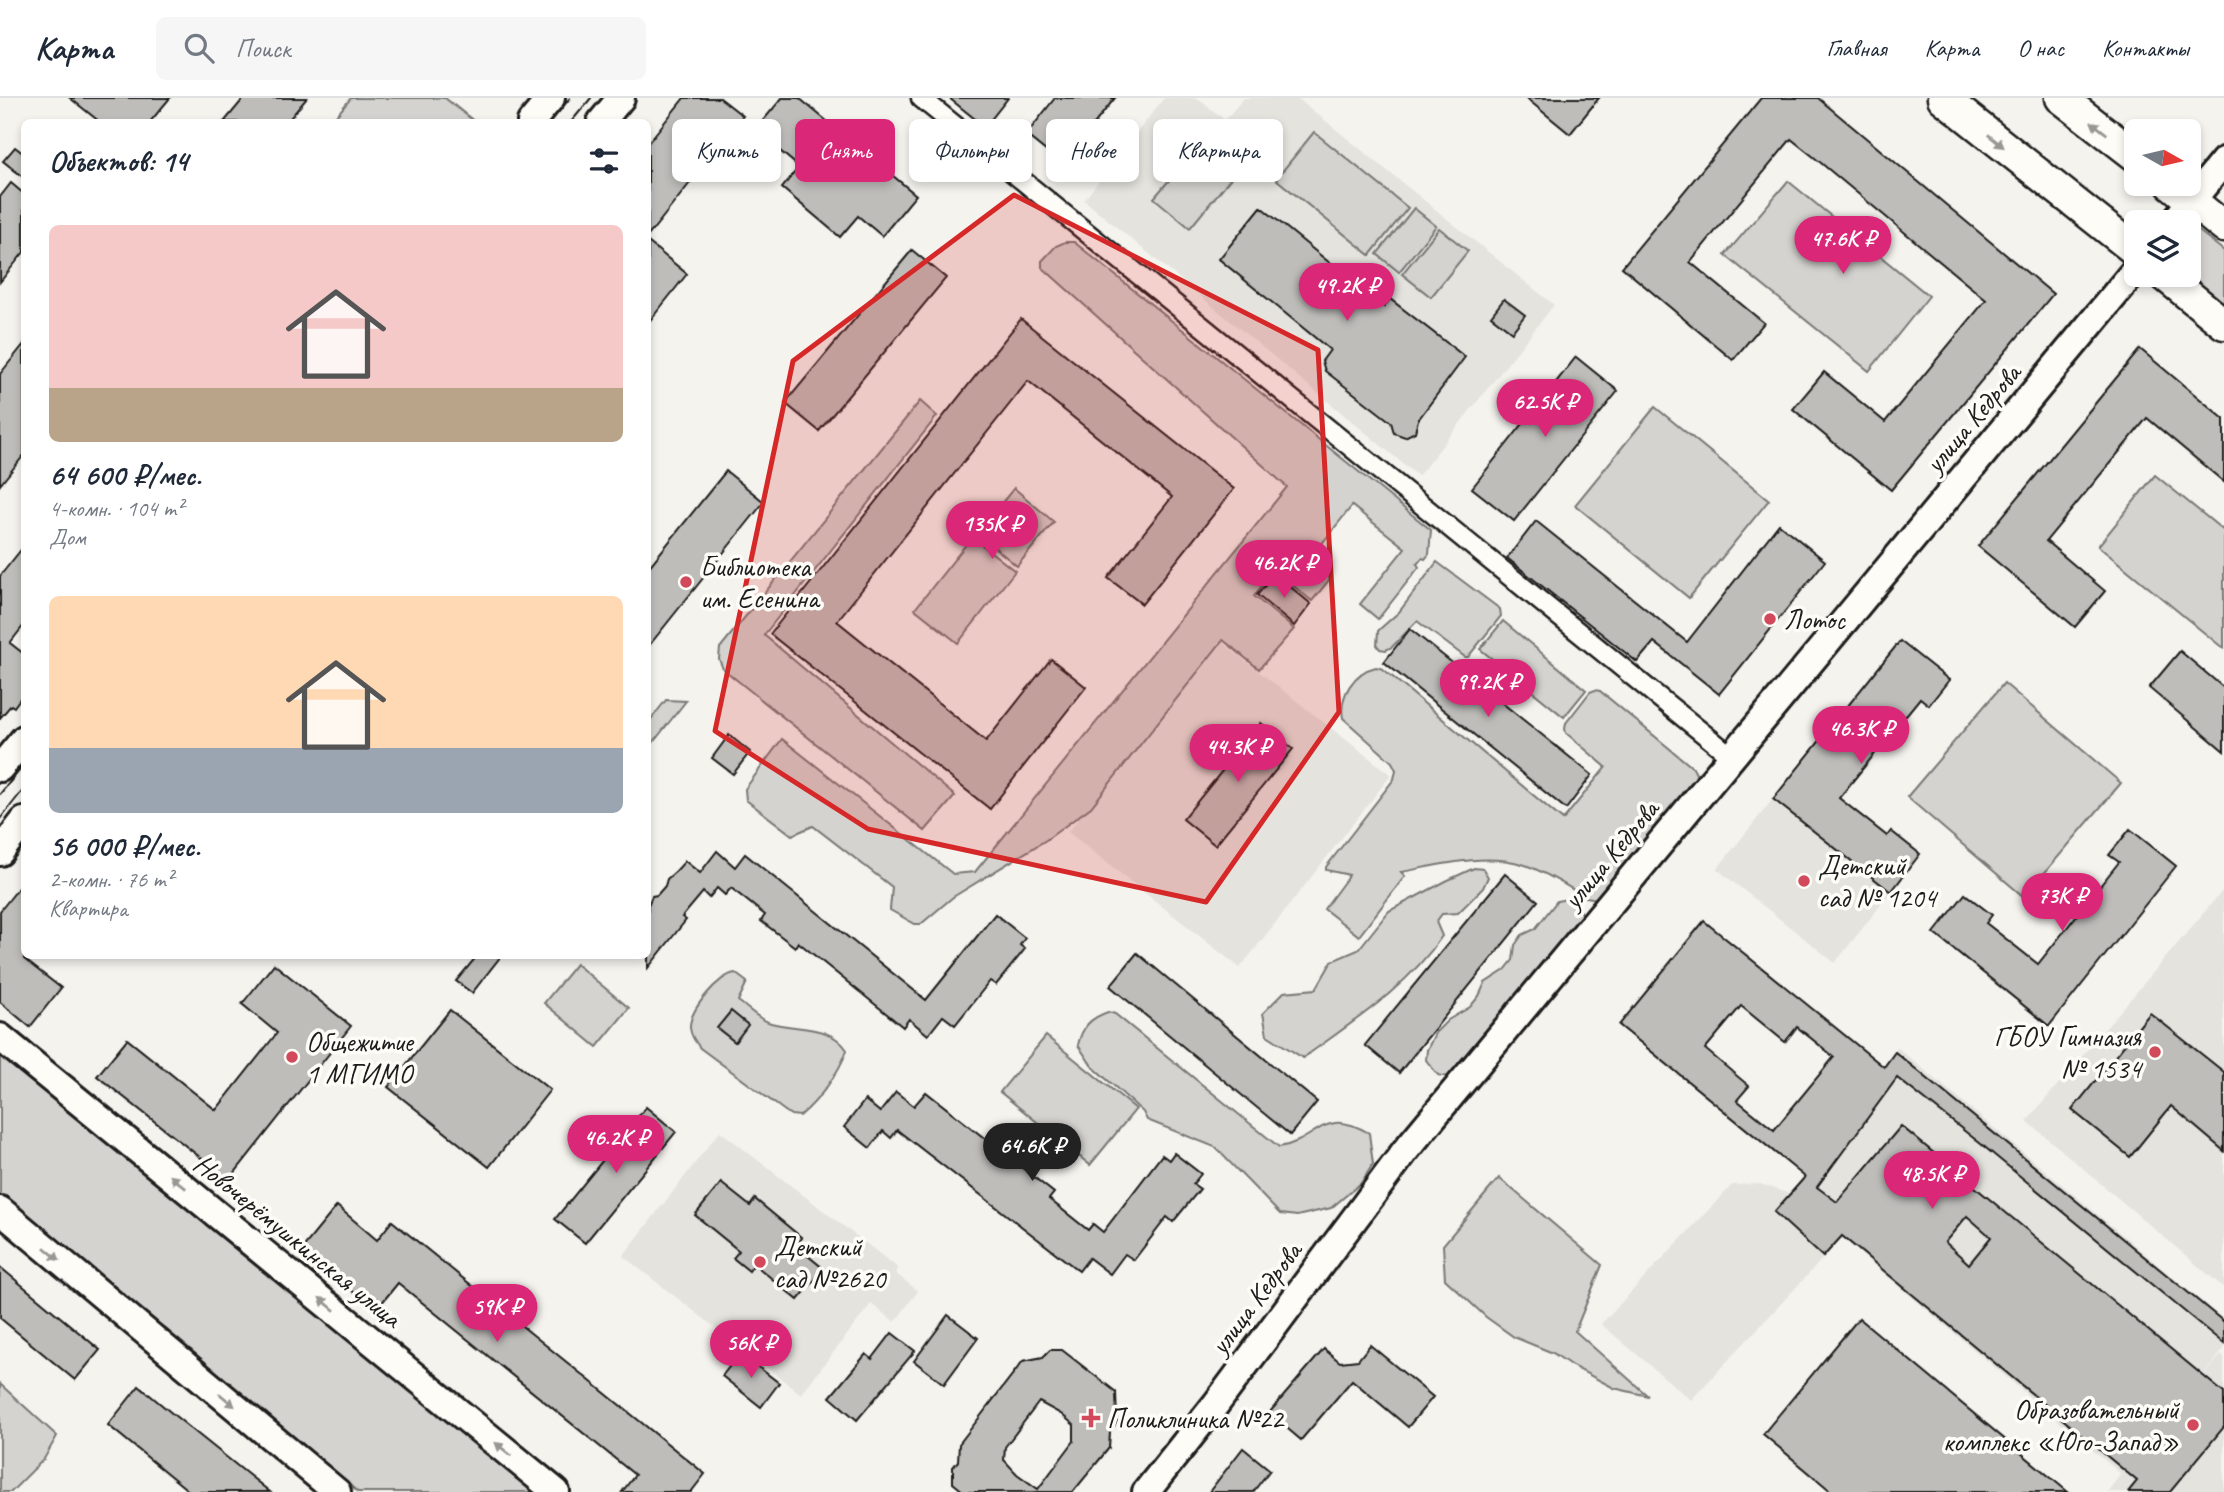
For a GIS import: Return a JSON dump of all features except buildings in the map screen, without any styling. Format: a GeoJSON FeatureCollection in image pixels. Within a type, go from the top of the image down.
{"type":"FeatureCollection","features":[{"type":"Feature","properties":{"kind":"main road"},"geometry":{"type":"LineString","coordinates":[[1942,98],[2124,242]]}},
{"type":"Feature","properties":{"kind":"main road"},"geometry":{"type":"LineString","coordinates":[[2061,98],[2124,147]]}},
{"type":"Feature","properties":{"kind":"main road"},"geometry":{"type":"LineString","coordinates":[[2179,202],[2224,227]]}},
{"type":"Feature","properties":{"kind":"main road"},"geometry":{"type":"LineString","coordinates":[[2179,287],[2224,324]]}},
{"type":"Feature","properties":{"kind":"street"},"geometry":{"type":"LineString","coordinates":[[534,119],[551,98]]}},
{"type":"Feature","properties":{"kind":"street"},"geometry":{"type":"LineString","coordinates":[[604,119],[621,98]]}},
{"type":"Feature","properties":{"kind":"street"},"geometry":{"type":"LineString","coordinates":[[920,98],[1731,756]]}},
{"type":"Feature","properties":{"kind":"street"},"geometry":{"type":"LineString","coordinates":[[2179,202],[2224,161]]}},
{"type":"Feature","properties":{"kind":"street","name":"улица Кедрова"},"geometry":{"type":"LineString","coordinates":[[1146,1492],[1216,1404],[1405,1151],[2124,284]]}},
{"type":"Feature","properties":{"kind":"street"},"geometry":{"type":"LineString","coordinates":[[0,768],[21,742]]}},
{"type":"Feature","properties":{"kind":"street"},"geometry":{"type":"LineString","coordinates":[[0,852],[21,825]]}},
{"type":"Feature","properties":{"kind":"street","name":"Новочерёмушкинская улица"},"geometry":{"type":"LineString","coordinates":[[0,1037],[556,1492]]}},
{"type":"Feature","properties":{"kind":"street"},"geometry":{"type":"LineString","coordinates":[[0,1210],[337,1492]]}},
{"type":"Feature","properties":{"kind":"highlighted area"},"geometry":{"type":"Polygon","coordinates":[[[1014,195],[1318,350],[1339,712],[1206,902],[868,829],[715,731],[793,361],[1014,195]]]}},
{"type":"Feature","properties":{"kind":"shaded area"},"geometry":{"type":"Polygon","coordinates":[[[351,98],[445,98],[471,119],[334,119],[351,98]]]}},
{"type":"Feature","properties":{"kind":"shaded area"},"geometry":{"type":"Polygon","coordinates":[[[1164,98],[1197,98],[1224,119],[1153,119],[1153,182],[1283,182],[1283,119],[1226,119],[1244,98],[1297,98],[1554,305],[1418,476],[1084,200],[1098,182],[1139,182],[1139,130],[1164,98]]]}},
{"type":"Feature","properties":{"kind":"shaded area"},"geometry":{"type":"Polygon","coordinates":[[[1314,132],[1408,208],[1370,255],[1280,182],[1283,182],[1283,170],[1314,132]]]}},
{"type":"Feature","properties":{"kind":"shaded area"},"geometry":{"type":"Polygon","coordinates":[[[1788,181],[1929,296],[1869,371],[1725,255],[1788,181]]]}},
{"type":"Feature","properties":{"kind":"shaded area"},"geometry":{"type":"Polygon","coordinates":[[[1168,182],[1228,182],[1190,228],[1154,198],[1168,182]]]}},
{"type":"Feature","properties":{"kind":"shaded area"},"geometry":{"type":"Polygon","coordinates":[[[1414,208],[1436,226],[1399,272],[1377,254],[1414,208]]]}},
{"type":"Feature","properties":{"kind":"shaded area"},"geometry":{"type":"Polygon","coordinates":[[[1439,228],[1468,251],[1431,297],[1402,274],[1439,228]]]}},
{"type":"Feature","properties":{"kind":"shaded area"},"geometry":{"type":"Polygon","coordinates":[[[2201,233],[2224,251],[2224,306],[2201,287],[2201,233]]]}},
{"type":"Feature","properties":{"kind":"shaded area"},"geometry":{"type":"Polygon","coordinates":[[[1074,242],[1431,530],[1429,554],[1417,564],[1419,567],[1378,619],[1360,604],[1405,548],[1352,506],[1308,561],[1330,579],[1312,601],[1274,570],[1254,596],[1294,629],[1259,669],[1223,640],[1091,807],[1046,840],[953,897],[921,924],[915,924],[890,910],[892,887],[813,826],[792,835],[746,800],[745,789],[782,739],[953,874],[975,872],[1287,487],[1042,267],[1042,261],[1056,246],[1074,242]]]}},
{"type":"Feature","properties":{"kind":"shaded area"},"geometry":{"type":"Polygon","coordinates":[[[920,401],[937,416],[764,635],[955,796],[925,831],[723,669],[719,659],[720,648],[920,401]]]}},
{"type":"Feature","properties":{"kind":"shaded area"},"geometry":{"type":"Polygon","coordinates":[[[1655,407],[1769,500],[1689,598],[1575,505],[1655,407]]]}},
{"type":"Feature","properties":{"kind":"shaded area"},"geometry":{"type":"Polygon","coordinates":[[[2155,475],[2224,531],[2224,649],[2098,546],[2155,475]]]}},
{"type":"Feature","properties":{"kind":"shaded area"},"geometry":{"type":"Polygon","coordinates":[[[1014,488],[1054,522],[1017,566],[977,533],[1014,488]]]}},
{"type":"Feature","properties":{"kind":"shaded area"},"geometry":{"type":"Polygon","coordinates":[[[972,537],[1015,571],[958,643],[915,609],[972,537]]]}},
{"type":"Feature","properties":{"kind":"shaded area"},"geometry":{"type":"Polygon","coordinates":[[[1437,562],[1500,609],[1501,616],[1468,657],[1417,621],[1392,647],[1380,649],[1377,645],[1378,631],[1399,612],[1437,562]]]}},
{"type":"Feature","properties":{"kind":"shaded area"},"geometry":{"type":"Polygon","coordinates":[[[1503,621],[1586,690],[1564,717],[1480,649],[1503,621]]]}},
{"type":"Feature","properties":{"kind":"shaded area"},"geometry":{"type":"Polygon","coordinates":[[[1219,640],[1391,775],[1240,968],[1068,832],[1219,640]]]}},
{"type":"Feature","properties":{"kind":"shaded area"},"geometry":{"type":"Polygon","coordinates":[[[1376,667],[1383,669],[1563,820],[1606,767],[1566,733],[1565,729],[1566,723],[1590,692],[1595,690],[1600,691],[1693,768],[1695,781],[1598,899],[1586,897],[1546,874],[1522,864],[1492,860],[1446,863],[1401,872],[1405,876],[1359,936],[1324,909],[1349,875],[1326,870],[1326,867],[1394,779],[1396,770],[1392,762],[1343,718],[1343,701],[1350,686],[1361,674],[1376,667]]]}},
{"type":"Feature","properties":{"kind":"shaded area"},"geometry":{"type":"Polygon","coordinates":[[[2004,683],[2121,783],[2024,897],[1907,797],[2004,683]]]}},
{"type":"Feature","properties":{"kind":"shaded area"},"geometry":{"type":"Polygon","coordinates":[[[666,700],[686,701],[651,745],[651,719],[666,700]]]}},
{"type":"Feature","properties":{"kind":"shaded area","name":"Детский сад № 1204"},"geometry":{"type":"Polygon","coordinates":[[[1773,799],[1891,892],[1835,963],[1717,869],[1773,799]]]}},
{"type":"Feature","properties":{"kind":"shaded area"},"geometry":{"type":"Polygon","coordinates":[[[1474,868],[1483,869],[1488,877],[1483,888],[1458,913],[1442,914],[1436,922],[1442,936],[1413,972],[1378,1003],[1303,1058],[1267,1035],[1263,1013],[1284,992],[1316,989],[1332,961],[1358,950],[1389,911],[1474,868]]]}},
{"type":"Feature","properties":{"kind":"shaded area","name":"ГБОУ Гимназия № 1534"},"geometry":{"type":"Polygon","coordinates":[[[2224,889],[2224,1288],[2027,1121],[2224,889]]]}},
{"type":"Feature","properties":{"kind":"shaded area"},"geometry":{"type":"Polygon","coordinates":[[[1567,899],[1581,911],[1581,922],[1463,1067],[1448,1077],[1438,1075],[1426,1060],[1427,1050],[1435,1033],[1448,1020],[1470,1007],[1485,983],[1505,970],[1513,960],[1515,945],[1522,935],[1535,929],[1557,901],[1567,899]]]}},
{"type":"Feature","properties":{"kind":"shaded area"},"geometry":{"type":"Polygon","coordinates":[[[576,964],[629,1008],[597,1047],[544,1003],[576,964]]]}},
{"type":"Feature","properties":{"kind":"shaded area"},"geometry":{"type":"Polygon","coordinates":[[[735,973],[747,982],[738,1001],[758,1017],[771,1023],[822,1032],[832,1036],[847,1050],[828,1086],[800,1116],[785,1111],[700,1048],[692,1036],[690,1028],[694,1012],[706,994],[721,980],[735,973]]]}},
{"type":"Feature","properties":{"kind":"shaded area"},"geometry":{"type":"Polygon","coordinates":[[[1108,1012],[1115,1014],[1279,1147],[1304,1138],[1322,1127],[1341,1123],[1369,1133],[1373,1164],[1361,1183],[1331,1208],[1297,1216],[1280,1214],[1215,1147],[1147,1120],[1143,1112],[1092,1066],[1078,1045],[1088,1024],[1108,1012]]]}},
{"type":"Feature","properties":{"kind":"shaded area"},"geometry":{"type":"Polygon","coordinates":[[[1046,1036],[1136,1109],[1090,1165],[1000,1092],[1046,1036]]]}},
{"type":"Feature","properties":{"kind":"shaded area"},"geometry":{"type":"Polygon","coordinates":[[[1897,1047],[2224,1320],[2224,1349],[2200,1379],[2221,1355],[2224,1358],[2224,1492],[2107,1492],[2121,1474],[1842,1238],[1691,1400],[1601,1324],[1732,1185],[1760,1184],[1790,1194],[1897,1047]]]}},
{"type":"Feature","properties":{"kind":"shaded area"},"geometry":{"type":"Polygon","coordinates":[[[0,1052],[539,1492],[358,1492],[0,1196],[0,1052]]]}},
{"type":"Feature","properties":{"kind":"shaded area","name":"Детский сад №2620"},"geometry":{"type":"Polygon","coordinates":[[[720,1131],[898,1268],[895,1273],[918,1291],[895,1322],[871,1304],[801,1394],[623,1256],[720,1131]]]}},
{"type":"Feature","properties":{"kind":"shaded area"},"geometry":{"type":"Polygon","coordinates":[[[1499,1178],[1602,1265],[1575,1331],[1648,1396],[1614,1388],[1553,1353],[1514,1337],[1486,1317],[1445,1279],[1443,1245],[1499,1178]]]}},
{"type":"Feature","properties":{"kind":"shaded area"},"geometry":{"type":"Polygon","coordinates":[[[0,1384],[57,1436],[44,1459],[11,1492],[0,1492],[0,1384]]]}},
{"type":"Feature","properties":{"kind":"tram line"},"geometry":{"type":"LineString","coordinates":[[552,119],[570,98]]}},
{"type":"Feature","properties":{"kind":"tram line"},"geometry":{"type":"LineString","coordinates":[[574,119],[591,98]]}},
{"type":"Feature","properties":{"kind":"tram line"},"geometry":{"type":"LineString","coordinates":[[0,794],[21,769]]}},
{"type":"Feature","properties":{"kind":"tram line"},"geometry":{"type":"LineString","coordinates":[[0,819],[21,793]]}},
{"type":"Feature","properties":{"kind":"place","name":"Библиотека им. Есенина"},"geometry":{"type":"Point","coordinates":[686,582]}},
{"type":"Feature","properties":{"kind":"place","name":"Лотос"},"geometry":{"type":"Point","coordinates":[1770,619]}},
{"type":"Feature","properties":{"kind":"place","name":"Детский сад № 1204"},"geometry":{"type":"Point","coordinates":[1804,881]}},
{"type":"Feature","properties":{"kind":"place","name":"ГБОУ Гимназия № 1534"},"geometry":{"type":"Point","coordinates":[2155,1052]}},
{"type":"Feature","properties":{"kind":"place","name":"Общежитие 1 МГИМО"},"geometry":{"type":"Point","coordinates":[292,1057]}},
{"type":"Feature","properties":{"kind":"place","name":"Детский сад №2620"},"geometry":{"type":"Point","coordinates":[760,1262]}},
{"type":"Feature","properties":{"kind":"place","name":"Поликлиника №22"},"geometry":{"type":"Point","coordinates":[1091,1418]}},
{"type":"Feature","properties":{"kind":"place","name":"Образовательный комплекс «Юго-Запад»"},"geometry":{"type":"Point","coordinates":[2193,1425]}}]}
